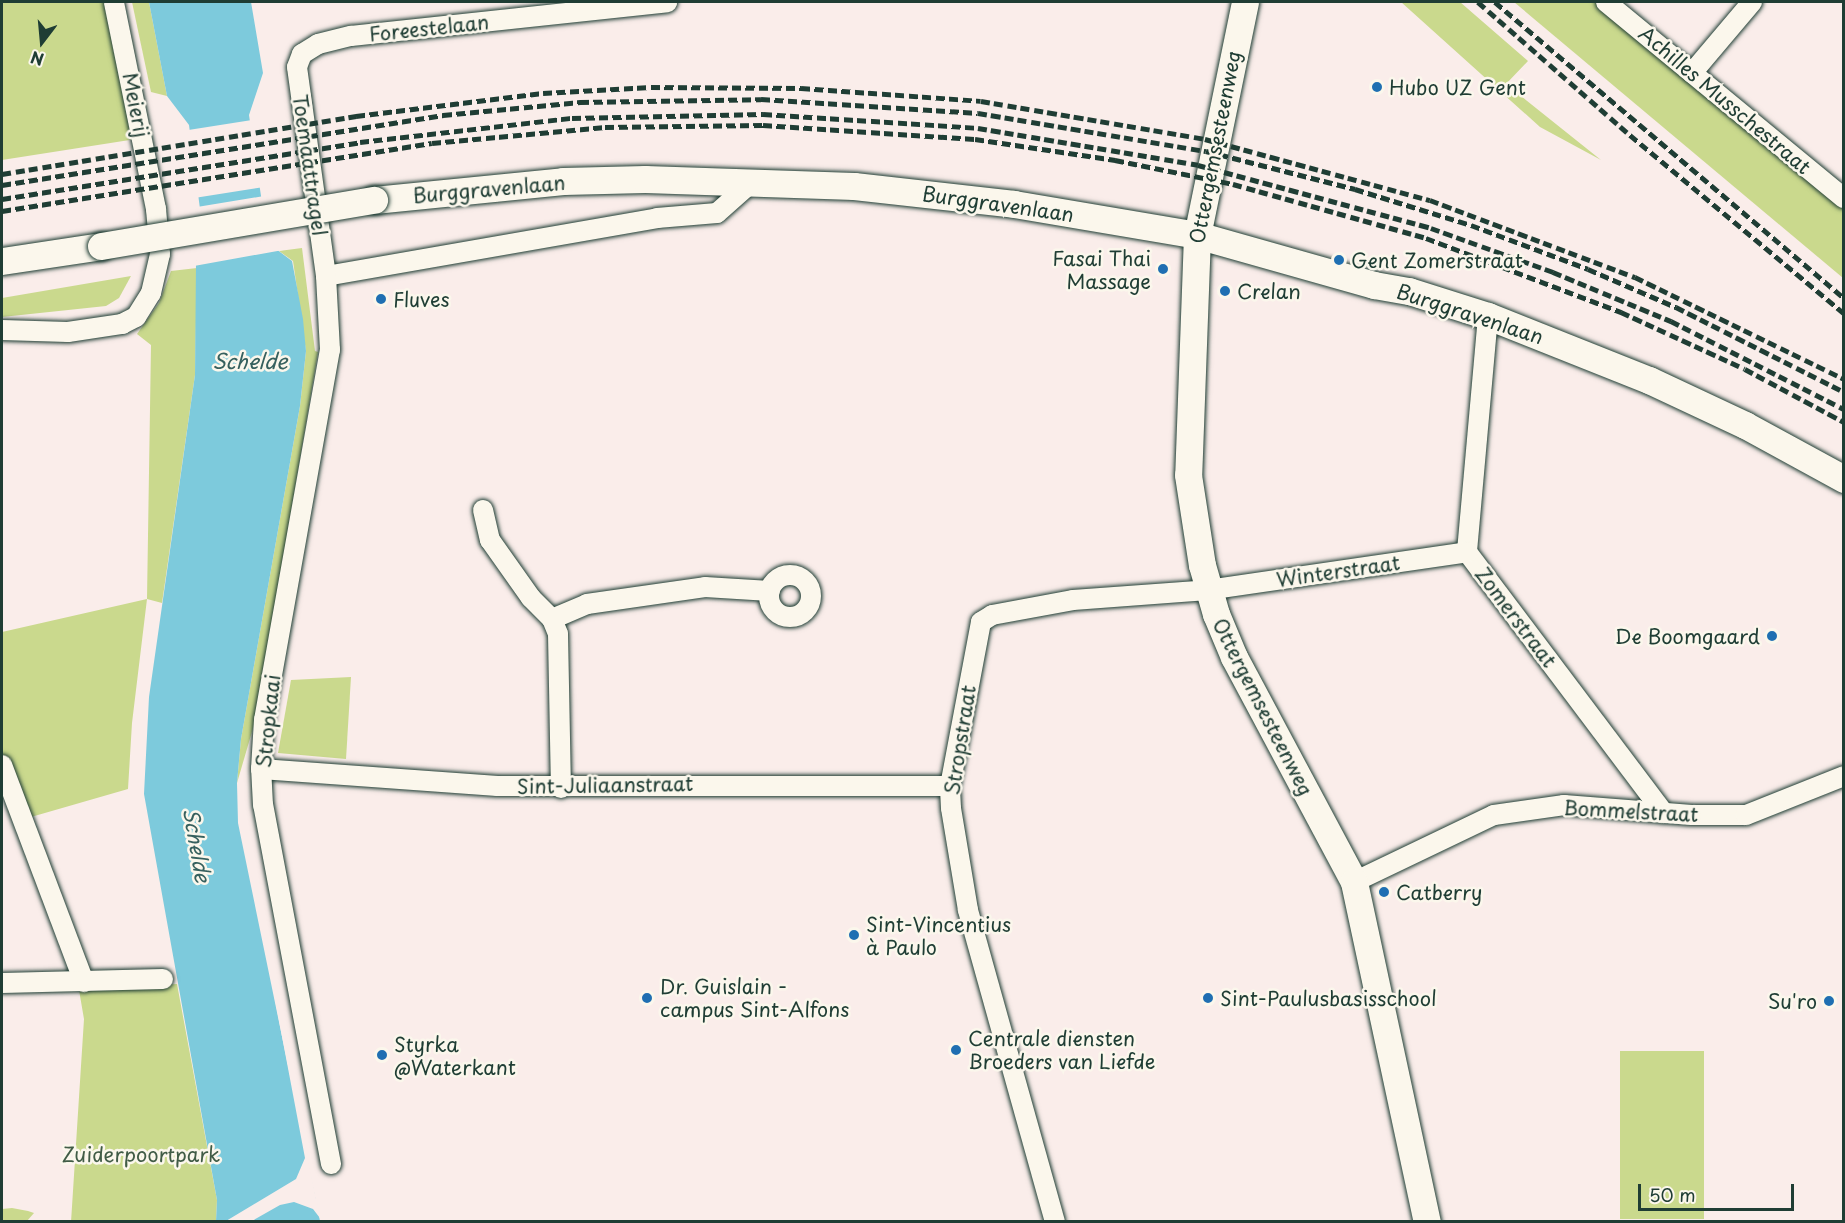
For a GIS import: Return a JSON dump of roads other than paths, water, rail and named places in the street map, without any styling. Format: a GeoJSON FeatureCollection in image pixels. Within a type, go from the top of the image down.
{"type":"FeatureCollection","features":[{"type":"Feature","properties":{"kind":"street","name":"Meierij"},"geometry":{"type":"LineString","coordinates":[[2,330],[69,332],[122,324],[136,317],[146,304],[158,270],[156,209],[114,2]]}},
{"type":"Feature","properties":{"kind":"street","name":"Foreestelaan"},"geometry":{"type":"LineString","coordinates":[[302,54],[318,44],[351,36],[667,2]]}},
{"type":"Feature","properties":{"kind":"street","name":"Ottergemsesteenweg"},"geometry":{"type":"LineString","coordinates":[[1245,2],[1197,235],[1188,475],[1208,590],[1234,657],[1354,882],[1427,1221]]}},
{"type":"Feature","properties":{"kind":"street","name":"Achilles Musschestraat"},"geometry":{"type":"LineString","coordinates":[[1606,2],[1844,198]]}},
{"type":"Feature","properties":{"kind":"street"},"geometry":{"type":"LineString","coordinates":[[1692,73],[1752,2]]}},
{"type":"Feature","properties":{"kind":"street","name":"Toemaattragel"},"geometry":{"type":"LineString","coordinates":[[302,54],[297,67],[326,276]]}},
{"type":"Feature","properties":{"kind":"street","name":"Burggravenlaan"},"geometry":{"type":"LineString","coordinates":[[2,261],[374,200],[563,181],[645,179],[752,182],[934,193],[1197,235],[1374,285],[1409,291],[1488,316],[1649,380],[1744,425],[1844,479]]}},
{"type":"Feature","properties":{"kind":"street"},"geometry":{"type":"LineString","coordinates":[[326,276],[657,218],[717,213],[752,182]]}},
{"type":"Feature","properties":{"kind":"street","name":"Stropkaai"},"geometry":{"type":"LineString","coordinates":[[326,276],[330,350],[264,720],[261,769],[263,805],[331,1164]]}},
{"type":"Feature","properties":{"kind":"street","name":"Zomerstraat"},"geometry":{"type":"LineString","coordinates":[[1488,316],[1467,552],[1664,813]]}},
{"type":"Feature","properties":{"kind":"street"},"geometry":{"type":"LineString","coordinates":[[483,510],[490,540],[531,598],[552,618],[558,634],[561,788]]}},
{"type":"Feature","properties":{"kind":"street","name":"Winterstraat"},"geometry":{"type":"LineString","coordinates":[[1208,590],[1467,552]]}},
{"type":"Feature","properties":{"kind":"street"},"geometry":{"type":"LineString","coordinates":[[552,618],[586,604],[705,587],[770,591]]}},
{"type":"Feature","properties":{"kind":"street","name":"Stropstraat"},"geometry":{"type":"LineString","coordinates":[[1055,1221],[968,910],[950,786],[978,628],[985,618],[1073,600],[1208,590]]}},
{"type":"Feature","properties":{"kind":"street"},"geometry":{"type":"LineString","coordinates":[[2,765],[84,982]]}},
{"type":"Feature","properties":{"kind":"street","name":"Sint-Juliaanstraat"},"geometry":{"type":"LineString","coordinates":[[261,769],[561,788],[719,784],[950,786]]}},
{"type":"Feature","properties":{"kind":"street","name":"Bommelstraat"},"geometry":{"type":"LineString","coordinates":[[1354,882],[1494,815],[1564,805],[1664,813],[1746,815],[1844,776]]}},
{"type":"Feature","properties":{"kind":"street"},"geometry":{"type":"LineString","coordinates":[[2,983],[163,979]]}},
{"type":"Feature","properties":{"kind":"water","name":"Schelde"},"geometry":{"type":"Polygon","coordinates":[[[149,2],[251,2],[263,73],[249,115],[268,243],[292,261],[303,319],[306,351],[300,406],[241,739],[237,783],[238,823],[320,1221],[216,1221],[217,1200],[144,794],[149,697],[195,375],[196,262],[205,247],[189,125],[167,96],[149,2]]]}},
{"type":"Feature","properties":{"kind":"railway"},"geometry":{"type":"LineString","coordinates":[[1478,2],[1630,135],[1844,313]]}},
{"type":"Feature","properties":{"kind":"railway"},"geometry":{"type":"LineString","coordinates":[[1495,2],[1844,298]]}},
{"type":"Feature","properties":{"kind":"railway"},"geometry":{"type":"LineString","coordinates":[[2,174],[356,116],[543,93],[651,87],[801,88],[981,101],[1205,139],[1430,200],[1635,277],[1844,379]]}},
{"type":"Feature","properties":{"kind":"railway"},"geometry":{"type":"LineString","coordinates":[[2,185],[443,115],[580,102],[761,99],[978,113],[1206,151],[1355,189],[1471,225],[1588,269],[1676,307],[1844,392]]}},
{"type":"Feature","properties":{"kind":"railway"},"geometry":{"type":"LineString","coordinates":[[2,199],[360,142],[572,118],[763,114],[978,128],[1198,165],[1431,228],[1553,272],[1671,321],[1844,409]]}},
{"type":"Feature","properties":{"kind":"railway"},"geometry":{"type":"LineString","coordinates":[[2,211],[432,143],[605,127],[763,125],[975,139],[1115,160],[1233,184],[1426,238],[1621,312],[1745,369],[1844,422]]}},
{"type":"Feature","properties":{"kind":"place","name":"Hubo UZ Gent"},"geometry":{"type":"Point","coordinates":[1377,87]}},
{"type":"Feature","properties":{"kind":"place","name":"Gent Zomerstraat"},"geometry":{"type":"Point","coordinates":[1339,260]}},
{"type":"Feature","properties":{"kind":"place","name":"Fasai Thai Massage"},"geometry":{"type":"Point","coordinates":[1163,269]}},
{"type":"Feature","properties":{"kind":"place","name":"Crelan"},"geometry":{"type":"Point","coordinates":[1225,291]}},
{"type":"Feature","properties":{"kind":"place","name":"Fluves"},"geometry":{"type":"Point","coordinates":[381,299]}},
{"type":"Feature","properties":{"kind":"place","name":"De Boomgaard"},"geometry":{"type":"Point","coordinates":[1772,636]}},
{"type":"Feature","properties":{"kind":"place","name":"Catberry"},"geometry":{"type":"Point","coordinates":[1384,892]}},
{"type":"Feature","properties":{"kind":"place","name":"Sint-Vincentius à Paulo"},"geometry":{"type":"Point","coordinates":[854,935]}},
{"type":"Feature","properties":{"kind":"place","name":"Dr. Guislain - campus Sint-Alfons"},"geometry":{"type":"Point","coordinates":[647,998]}},
{"type":"Feature","properties":{"kind":"place","name":"Sint-Paulusbasisschool"},"geometry":{"type":"Point","coordinates":[1208,998]}},
{"type":"Feature","properties":{"kind":"place","name":"Su'ro"},"geometry":{"type":"Point","coordinates":[1829,1001]}},
{"type":"Feature","properties":{"kind":"place","name":"Centrale diensten Broeders van Liefde"},"geometry":{"type":"Point","coordinates":[956,1050]}},
{"type":"Feature","properties":{"kind":"place","name":"Styrka @Waterkant"},"geometry":{"type":"Point","coordinates":[382,1055]}},
{"type":"Feature","properties":{"kind":"park label","name":"Zuiderpoortpark"},"geometry":{"type":"Point","coordinates":[141,1154]}}]}
